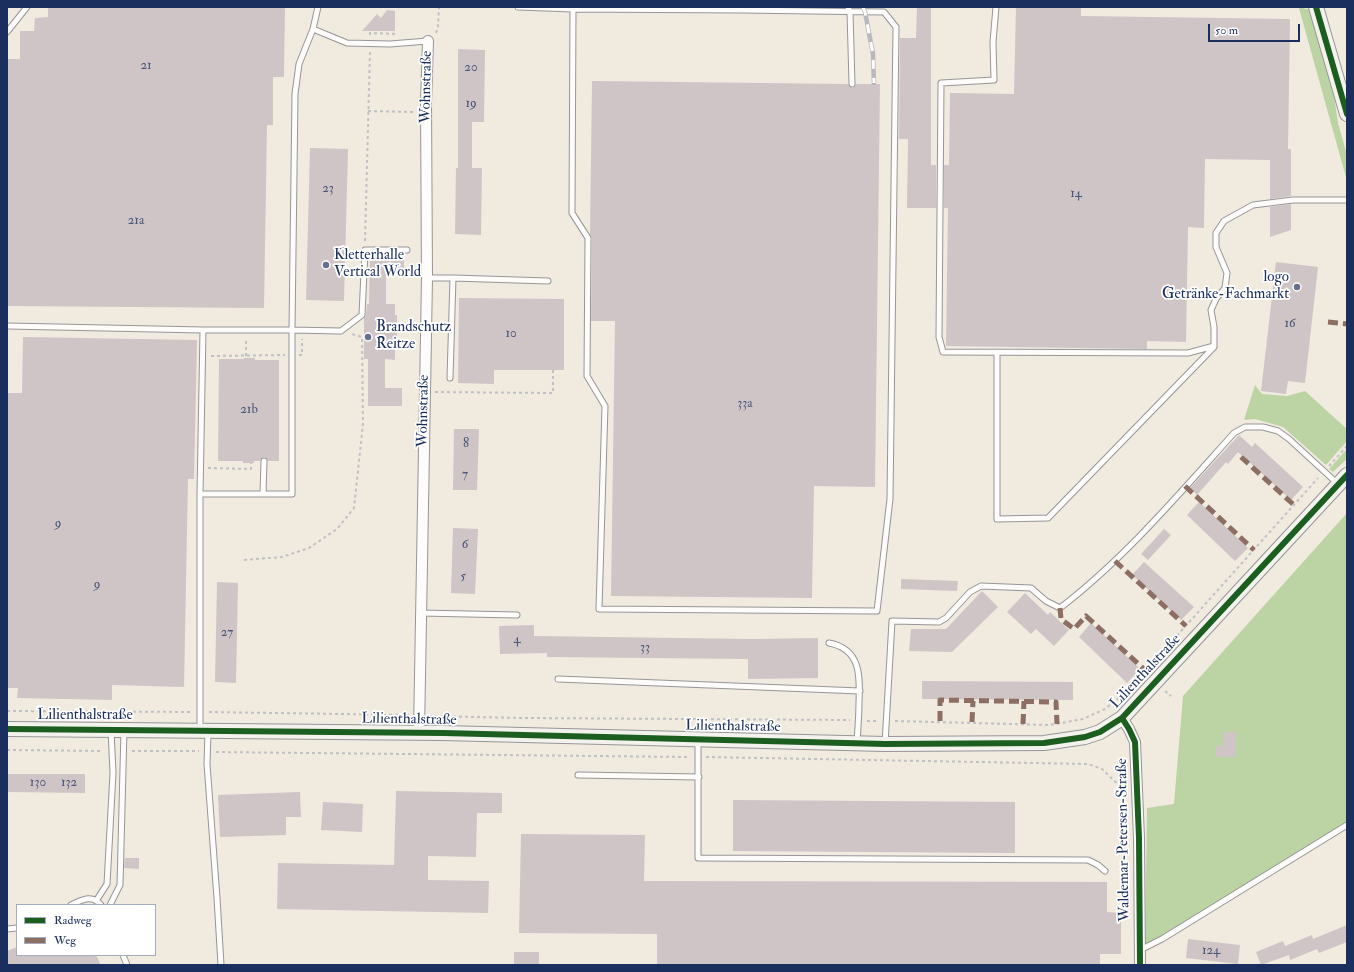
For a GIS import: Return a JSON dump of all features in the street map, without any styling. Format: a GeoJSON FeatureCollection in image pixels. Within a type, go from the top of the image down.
{"type":"FeatureCollection","features":[{"type":"Feature","properties":{"kind":"main road"},"geometry":{"type":"LineString","coordinates":[[1316,7],[1347,114]]}},
{"type":"Feature","properties":{"kind":"main road","name":"Lilienthalstraße"},"geometry":{"type":"LineString","coordinates":[[7,728],[419,733],[885,744],[1044,743],[1085,737],[1100,732],[1122,718],[1343,480]]}},
{"type":"Feature","properties":{"kind":"street","name":"Wohnstraße"},"geometry":{"type":"LineString","coordinates":[[419,733],[427,278],[426,103],[428,41]]}},
{"type":"Feature","properties":{"kind":"street","name":"Waldemar-Petersen-Straße"},"geometry":{"type":"LineString","coordinates":[[1122,718],[1135,742],[1138,804],[1140,965]]}},
{"type":"Feature","properties":{"kind":"lane"},"geometry":{"type":"LineString","coordinates":[[7,32],[27,7]]}},
{"type":"Feature","properties":{"kind":"lane"},"geometry":{"type":"LineString","coordinates":[[200,494],[292,494],[292,330],[295,94],[299,64],[313,29],[318,7]]}},
{"type":"Feature","properties":{"kind":"lane"},"geometry":{"type":"LineString","coordinates":[[518,7],[573,9],[849,9],[884,12],[896,26],[890,499],[877,611],[599,609],[605,406],[587,376],[588,238],[572,213],[573,9]]}},
{"type":"Feature","properties":{"kind":"lane"},"geometry":{"type":"LineString","coordinates":[[996,7],[993,42],[994,80],[941,83],[939,337],[943,352],[1188,353],[1214,346]]}},
{"type":"Feature","properties":{"kind":"lane"},"geometry":{"type":"LineString","coordinates":[[849,9],[852,84]]}},
{"type":"Feature","properties":{"kind":"lane"},"geometry":{"type":"LineString","coordinates":[[313,29],[347,43],[390,44],[428,41]]}},
{"type":"Feature","properties":{"kind":"lane"},"geometry":{"type":"LineString","coordinates":[[997,352],[997,519],[1048,518],[1214,346],[1214,326],[1211,310],[1216,299],[1225,288],[1227,273],[1216,246],[1216,233],[1224,221],[1253,205],[1293,200],[1347,200]]}},
{"type":"Feature","properties":{"kind":"lane"},"geometry":{"type":"LineString","coordinates":[[7,326],[341,331],[362,315],[365,250],[407,250]]}},
{"type":"Feature","properties":{"kind":"lane"},"geometry":{"type":"LineString","coordinates":[[427,278],[548,281]]}},
{"type":"Feature","properties":{"kind":"lane"},"geometry":{"type":"LineString","coordinates":[[450,378],[453,278]]}},
{"type":"Feature","properties":{"kind":"lane"},"geometry":{"type":"LineString","coordinates":[[203,330],[200,494],[204,730],[208,752],[207,764],[221,965]]}},
{"type":"Feature","properties":{"kind":"lane"},"geometry":{"type":"LineString","coordinates":[[885,744],[892,621],[939,622],[946,618],[970,592],[981,586],[1031,588],[1046,601],[1060,608],[1086,588],[1112,564],[1234,433],[1246,427],[1263,427],[1278,431],[1343,480]]}},
{"type":"Feature","properties":{"kind":"lane"},"geometry":{"type":"LineString","coordinates":[[263,494],[264,461]]}},
{"type":"Feature","properties":{"kind":"lane"},"geometry":{"type":"LineString","coordinates":[[420,614],[517,615]]}},
{"type":"Feature","properties":{"kind":"lane"},"geometry":{"type":"LineString","coordinates":[[829,643],[843,647],[854,658],[859,676],[860,692],[857,743]]}},
{"type":"Feature","properties":{"kind":"lane"},"geometry":{"type":"LineString","coordinates":[[558,678],[860,692]]}},
{"type":"Feature","properties":{"kind":"lane"},"geometry":{"type":"LineString","coordinates":[[96,901],[107,884],[113,751],[118,729]]}},
{"type":"Feature","properties":{"kind":"lane"},"geometry":{"type":"LineString","coordinates":[[110,904],[120,885],[124,751],[118,729]]}},
{"type":"Feature","properties":{"kind":"lane"},"geometry":{"type":"LineString","coordinates":[[698,739],[698,858],[1088,860],[1098,865],[1105,871]]}},
{"type":"Feature","properties":{"kind":"lane"},"geometry":{"type":"LineString","coordinates":[[578,775],[698,777]]}},
{"type":"Feature","properties":{"kind":"lane"},"geometry":{"type":"LineString","coordinates":[[1140,950],[1162,939],[1347,825]]}},
{"type":"Feature","properties":{"kind":"lane"},"geometry":{"type":"LineString","coordinates":[[73,904],[84,899],[94,899],[100,904]]}},
{"type":"Feature","properties":{"kind":"path"},"geometry":{"type":"LineString","coordinates":[[438,27],[439,7]]}},
{"type":"Feature","properties":{"kind":"path"},"geometry":{"type":"LineString","coordinates":[[365,250],[370,33],[399,34]]}},
{"type":"Feature","properties":{"kind":"path"},"geometry":{"type":"LineString","coordinates":[[368,111],[416,112]]}},
{"type":"Feature","properties":{"kind":"path"},"geometry":{"type":"LineString","coordinates":[[246,330],[246,356]]}},
{"type":"Feature","properties":{"kind":"path"},"geometry":{"type":"LineString","coordinates":[[208,356],[302,355],[302,330]]}},
{"type":"Feature","properties":{"kind":"path"},"geometry":{"type":"LineString","coordinates":[[244,560],[282,557],[309,548],[337,529],[354,508],[363,424],[362,337],[341,331]]}},
{"type":"Feature","properties":{"kind":"path"},"geometry":{"type":"LineString","coordinates":[[424,392],[553,393],[553,370]]}},
{"type":"Feature","properties":{"kind":"path"},"geometry":{"type":"LineString","coordinates":[[200,468],[251,468],[251,463]]}},
{"type":"Feature","properties":{"kind":"path"},"geometry":{"type":"LineString","coordinates":[[7,750],[113,751]]}},
{"type":"Feature","properties":{"kind":"path"},"geometry":{"type":"LineString","coordinates":[[124,751],[698,757],[1088,764],[1102,769],[1138,804]]}},
{"type":"Feature","properties":{"kind":"green space"},"geometry":{"type":"Polygon","coordinates":[[[1299,8],[1310,10],[1333,89],[1338,123],[1347,155],[1347,181],[1299,8]]]}},
{"type":"Feature","properties":{"kind":"green space"},"geometry":{"type":"Polygon","coordinates":[[[1255,385],[1262,394],[1287,396],[1305,391],[1347,429],[1347,441],[1326,465],[1283,427],[1255,419],[1244,420],[1255,385]]]}},
{"type":"Feature","properties":{"kind":"green space"},"geometry":{"type":"Polygon","coordinates":[[[1347,449],[1347,459],[1333,472],[1329,469],[1347,449]]]}},
{"type":"Feature","properties":{"kind":"green space"},"geometry":{"type":"Polygon","coordinates":[[[1347,513],[1347,823],[1145,946],[1147,808],[1174,804],[1183,696],[1347,513]]]}},
{"type":"Feature","properties":{"kind":"building"},"geometry":{"type":"Polygon","coordinates":[[[48,7],[285,7],[284,77],[273,77],[273,125],[267,125],[264,308],[7,306],[7,59],[20,59],[20,31],[34,31],[35,18],[48,17],[48,7]]]}},
{"type":"Feature","properties":{"kind":"building"},"geometry":{"type":"Polygon","coordinates":[[[917,7],[931,7],[931,165],[936,165],[936,208],[907,208],[908,139],[899,139],[900,38],[916,38],[917,7]]]}},
{"type":"Feature","properties":{"kind":"building"},"geometry":{"type":"Polygon","coordinates":[[[1016,7],[1081,7],[1081,16],[1290,19],[1288,149],[1291,149],[1291,196],[1270,199],[1270,160],[1205,159],[1204,228],[1188,227],[1186,342],[1147,341],[1147,349],[946,346],[948,208],[944,208],[944,165],[949,165],[950,93],[1014,94],[1016,7]]]}},
{"type":"Feature","properties":{"kind":"building"},"geometry":{"type":"Polygon","coordinates":[[[387,10],[395,11],[395,31],[362,31],[377,14],[381,18],[387,10]]]}},
{"type":"Feature","properties":{"kind":"building"},"geometry":{"type":"Polygon","coordinates":[[[458,49],[485,50],[484,122],[472,122],[472,168],[482,168],[481,235],[455,234],[456,168],[458,168],[458,49]]]}},
{"type":"Feature","properties":{"kind":"building"},"geometry":{"type":"Polygon","coordinates":[[[592,81],[848,84],[852,88],[856,84],[880,84],[875,487],[814,486],[812,598],[611,596],[615,321],[591,321],[592,238],[590,234],[592,81]]]}},
{"type":"Feature","properties":{"kind":"building"},"geometry":{"type":"Polygon","coordinates":[[[310,148],[348,149],[344,301],[306,300],[310,148]]]}},
{"type":"Feature","properties":{"kind":"building"},"geometry":{"type":"Polygon","coordinates":[[[1291,204],[1291,230],[1270,237],[1270,207],[1291,204]]]}},
{"type":"Feature","properties":{"kind":"building"},"geometry":{"type":"Polygon","coordinates":[[[370,255],[404,255],[404,274],[386,274],[386,304],[395,304],[395,315],[397,315],[397,347],[395,347],[395,360],[385,359],[385,388],[402,388],[402,406],[368,406],[368,359],[364,359],[364,318],[366,316],[367,304],[369,304],[370,255]]]}},
{"type":"Feature","properties":{"kind":"building"},"geometry":{"type":"Polygon","coordinates":[[[1276,262],[1318,267],[1305,383],[1288,381],[1286,394],[1261,391],[1276,262]]]}},
{"type":"Feature","properties":{"kind":"building"},"geometry":{"type":"Polygon","coordinates":[[[459,298],[564,299],[564,370],[494,370],[494,384],[458,383],[459,298]]]}},
{"type":"Feature","properties":{"kind":"building"},"geometry":{"type":"Polygon","coordinates":[[[23,337],[197,340],[194,479],[188,479],[184,687],[112,685],[112,700],[17,698],[18,688],[7,688],[7,393],[22,393],[23,337]]]}},
{"type":"Feature","properties":{"kind":"building"},"geometry":{"type":"Polygon","coordinates":[[[255,358],[255,360],[279,360],[279,461],[268,461],[264,457],[260,461],[254,461],[254,463],[243,463],[243,461],[218,461],[219,359],[255,358]]]}},
{"type":"Feature","properties":{"kind":"building"},"geometry":{"type":"Polygon","coordinates":[[[454,429],[479,429],[477,490],[453,490],[454,429]]]}},
{"type":"Feature","properties":{"kind":"building"},"geometry":{"type":"Polygon","coordinates":[[[1239,435],[1252,447],[1255,443],[1303,487],[1291,500],[1238,452],[1228,464],[1226,462],[1197,495],[1190,488],[1239,435]]]}},
{"type":"Feature","properties":{"kind":"building"},"geometry":{"type":"Polygon","coordinates":[[[1199,502],[1248,548],[1235,561],[1187,515],[1199,502]]]}},
{"type":"Feature","properties":{"kind":"building"},"geometry":{"type":"Polygon","coordinates":[[[453,528],[478,529],[475,594],[451,593],[453,528]]]}},
{"type":"Feature","properties":{"kind":"building"},"geometry":{"type":"Polygon","coordinates":[[[1164,529],[1171,535],[1148,560],[1141,554],[1164,529]]]}},
{"type":"Feature","properties":{"kind":"building"},"geometry":{"type":"Polygon","coordinates":[[[1144,562],[1194,607],[1181,620],[1132,575],[1144,562]]]}},
{"type":"Feature","properties":{"kind":"building"},"geometry":{"type":"Polygon","coordinates":[[[901,579],[958,581],[957,591],[901,589],[901,579]]]}},
{"type":"Feature","properties":{"kind":"building"},"geometry":{"type":"Polygon","coordinates":[[[217,582],[238,583],[236,683],[215,682],[217,582]]]}},
{"type":"Feature","properties":{"kind":"building"},"geometry":{"type":"Polygon","coordinates":[[[982,591],[998,607],[952,652],[909,651],[911,629],[946,629],[982,591]]]}},
{"type":"Feature","properties":{"kind":"building"},"geometry":{"type":"Polygon","coordinates":[[[1025,593],[1048,615],[1050,612],[1069,630],[1054,646],[1036,629],[1031,634],[1007,612],[1025,593]]]}},
{"type":"Feature","properties":{"kind":"building"},"geometry":{"type":"Polygon","coordinates":[[[1091,623],[1140,669],[1127,683],[1079,637],[1091,623]]]}},
{"type":"Feature","properties":{"kind":"building"},"geometry":{"type":"Polygon","coordinates":[[[534,625],[534,636],[752,639],[818,638],[818,678],[748,679],[748,659],[547,657],[547,653],[500,654],[499,626],[534,625]]]}},
{"type":"Feature","properties":{"kind":"building"},"geometry":{"type":"Polygon","coordinates":[[[922,681],[1073,682],[1073,700],[922,699],[922,681]]]}},
{"type":"Feature","properties":{"kind":"building"},"geometry":{"type":"Polygon","coordinates":[[[1223,732],[1236,732],[1236,757],[1216,757],[1216,746],[1223,746],[1223,732]]]}},
{"type":"Feature","properties":{"kind":"building"},"geometry":{"type":"Polygon","coordinates":[[[7,774],[85,774],[85,793],[7,792],[7,774]]]}},
{"type":"Feature","properties":{"kind":"building"},"geometry":{"type":"Polygon","coordinates":[[[396,791],[502,793],[502,813],[477,813],[476,857],[428,856],[428,880],[489,881],[488,913],[277,909],[278,863],[394,865],[396,791]]]}},
{"type":"Feature","properties":{"kind":"building"},"geometry":{"type":"Polygon","coordinates":[[[300,792],[301,817],[286,817],[286,835],[220,837],[218,795],[300,792]]]}},
{"type":"Feature","properties":{"kind":"building"},"geometry":{"type":"Polygon","coordinates":[[[733,800],[1015,802],[1015,853],[733,851],[733,800]]]}},
{"type":"Feature","properties":{"kind":"building"},"geometry":{"type":"Polygon","coordinates":[[[323,802],[363,804],[362,832],[321,830],[323,802]]]}},
{"type":"Feature","properties":{"kind":"building"},"geometry":{"type":"Polygon","coordinates":[[[521,834],[645,835],[644,881],[1107,882],[1107,912],[1121,913],[1121,954],[1100,954],[1100,965],[657,965],[657,934],[519,933],[521,834]]]}},
{"type":"Feature","properties":{"kind":"building"},"geometry":{"type":"Polygon","coordinates":[[[125,858],[139,858],[139,869],[124,868],[125,858]]]}},
{"type":"Feature","properties":{"kind":"building"},"geometry":{"type":"Polygon","coordinates":[[[1347,925],[1347,942],[1319,953],[1317,949],[1290,960],[1289,955],[1261,965],[1256,952],[1283,941],[1285,946],[1312,935],[1313,939],[1347,925]]]}},
{"type":"Feature","properties":{"kind":"building"},"geometry":{"type":"Polygon","coordinates":[[[1188,939],[1240,945],[1238,964],[1186,958],[1188,939]]]}},
{"type":"Feature","properties":{"kind":"building"},"geometry":{"type":"Polygon","coordinates":[[[16,947],[16,956],[96,956],[101,965],[7,965],[7,951],[16,947]]]}},
{"type":"Feature","properties":{"kind":"building"},"geometry":{"type":"Polygon","coordinates":[[[514,952],[539,952],[539,965],[514,965],[514,952]]]}},
{"type":"Feature","properties":{"kind":"railway"},"geometry":{"type":"LineString","coordinates":[[863,7],[873,54],[874,83]]}},
{"type":"Feature","properties":{"kind":"marked path"},"geometry":{"type":"LineString","coordinates":[[1328,322],[1347,324]]}},
{"type":"Feature","properties":{"kind":"marked path"},"geometry":{"type":"LineString","coordinates":[[1241,457],[1294,505]]}},
{"type":"Feature","properties":{"kind":"marked path"},"geometry":{"type":"LineString","coordinates":[[1185,486],[1254,550]]}},
{"type":"Feature","properties":{"kind":"marked path"},"geometry":{"type":"LineString","coordinates":[[1115,561],[1186,626]]}},
{"type":"Feature","properties":{"kind":"marked path"},"geometry":{"type":"LineString","coordinates":[[1060,608],[1061,619],[1074,629],[1086,616],[1146,671]]}},
{"type":"Feature","properties":{"kind":"marked path"},"geometry":{"type":"LineString","coordinates":[[940,721],[940,700],[1056,702],[1057,724]]}},
{"type":"Feature","properties":{"kind":"marked path"},"geometry":{"type":"LineString","coordinates":[[972,722],[973,701]]}},
{"type":"Feature","properties":{"kind":"marked path"},"geometry":{"type":"LineString","coordinates":[[1023,724],[1024,701]]}},
{"type":"Feature","properties":{"kind":"cycle path"},"geometry":{"type":"LineString","coordinates":[[1316,7],[1347,114]]}},
{"type":"Feature","properties":{"kind":"cycle path"},"geometry":{"type":"LineString","coordinates":[[7,729],[443,733],[885,744],[1044,743],[1085,737],[1100,732],[1122,718],[1347,475]]}},
{"type":"Feature","properties":{"kind":"cycle path"},"geometry":{"type":"LineString","coordinates":[[1122,718],[1135,742],[1139,838],[1140,965]]}},
{"type":"Feature","properties":{"kind":"place","name":"Kletterhalle Vertical World"},"geometry":{"type":"Point","coordinates":[326,265]}},
{"type":"Feature","properties":{"kind":"place","name":"logo Getränke-Fachmarkt"},"geometry":{"type":"Point","coordinates":[1297,287]}},
{"type":"Feature","properties":{"kind":"place","name":"Brandschutz Reitze"},"geometry":{"type":"Point","coordinates":[368,337]}}]}
